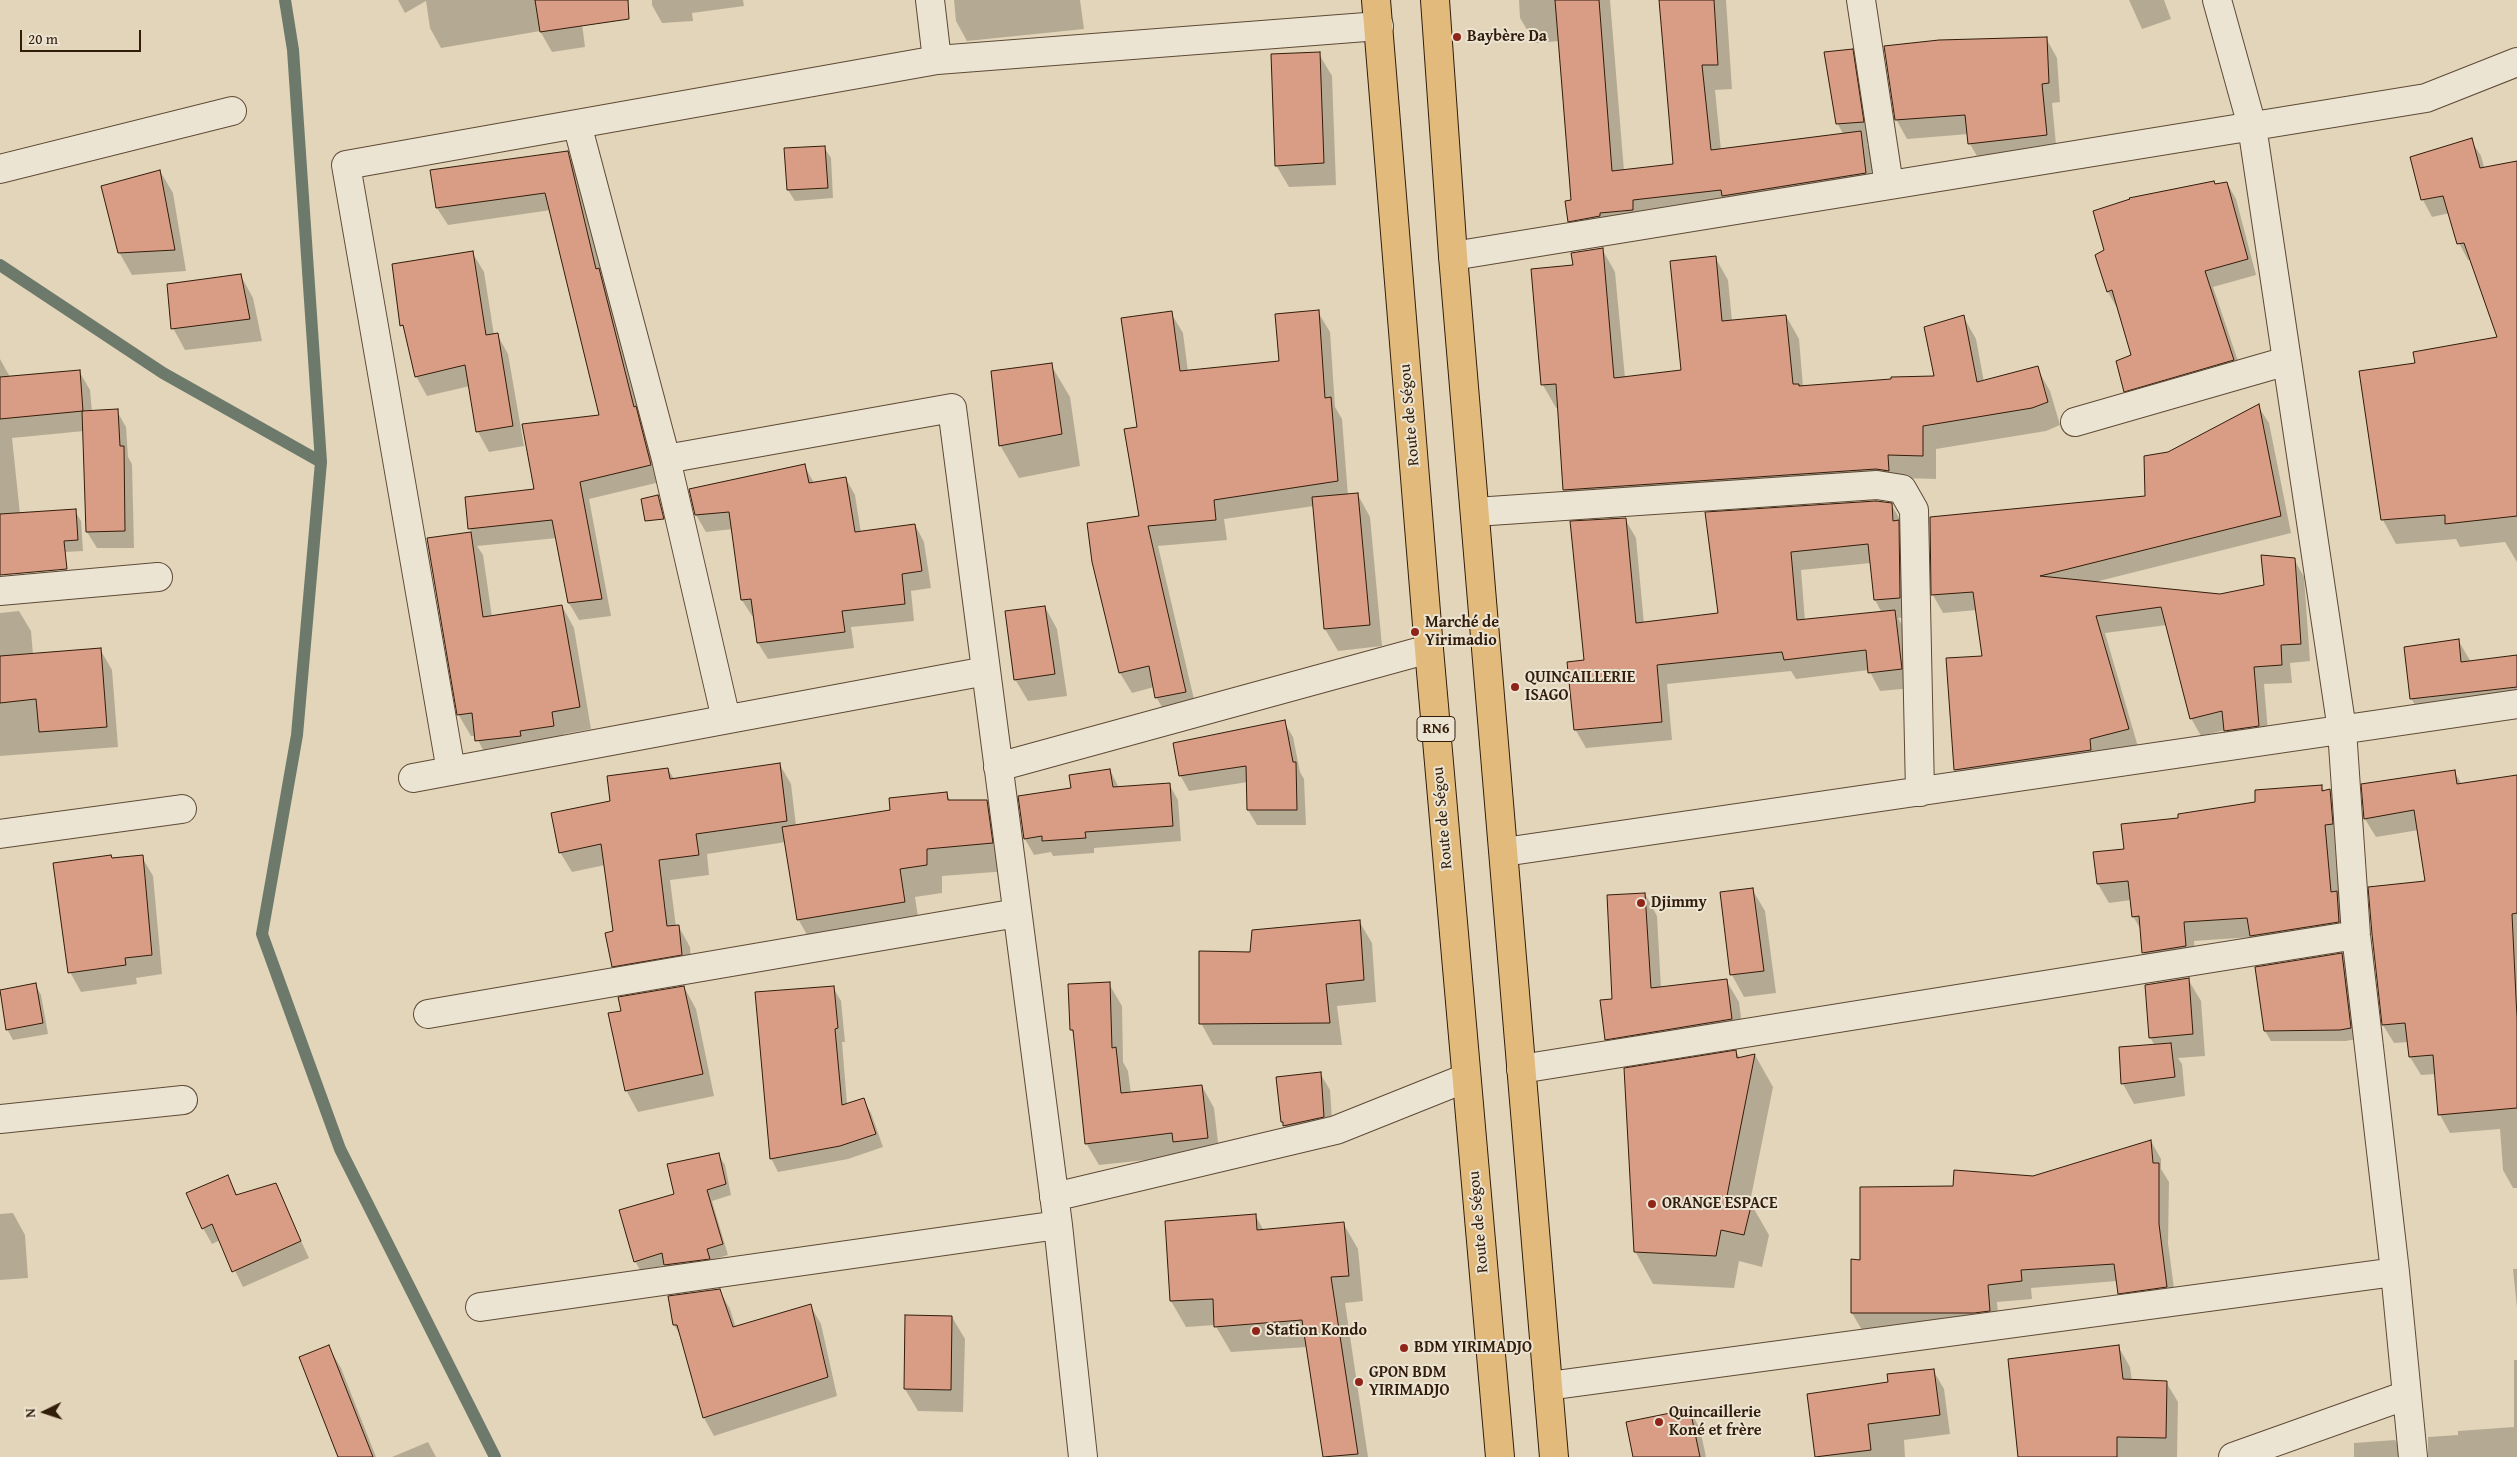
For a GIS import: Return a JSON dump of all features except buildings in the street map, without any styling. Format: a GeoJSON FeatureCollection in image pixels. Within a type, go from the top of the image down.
{"type":"FeatureCollection","features":[{"type":"Feature","properties":{"kind":"highway"},"geometry":{"type":"LineString","coordinates":[[1435,0],[1453,256],[1554,1457]]}},
{"type":"Feature","properties":{"kind":"highway","name":"Route de Ségou"},"geometry":{"type":"LineString","coordinates":[[1378,13],[1429,649],[1500,1457]]}},
{"type":"Feature","properties":{"kind":"street"},"geometry":{"type":"LineString","coordinates":[[930,0],[936,60]]}},
{"type":"Feature","properties":{"kind":"street"},"geometry":{"type":"LineString","coordinates":[[1861,0],[1889,185]]}},
{"type":"Feature","properties":{"kind":"street"},"geometry":{"type":"LineString","coordinates":[[2217,0],[2252,126],[2342,730],[2356,935],[2395,1272],[2413,1457]]}},
{"type":"Feature","properties":{"kind":"street"},"geometry":{"type":"LineString","coordinates":[[451,771],[346,165],[936,60],[1378,13]]}},
{"type":"Feature","properties":{"kind":"street"},"geometry":{"type":"LineString","coordinates":[[1453,256],[2426,98],[2517,62]]}},
{"type":"Feature","properties":{"kind":"street"},"geometry":{"type":"LineString","coordinates":[[0,168],[232,111]]}},
{"type":"Feature","properties":{"kind":"street"},"geometry":{"type":"LineString","coordinates":[[577,124],[666,459],[726,719]]}},
{"type":"Feature","properties":{"kind":"street"},"geometry":{"type":"LineString","coordinates":[[2075,422],[2287,361]]}},
{"type":"Feature","properties":{"kind":"street"},"geometry":{"type":"LineString","coordinates":[[666,459],[952,408],[1058,1225],[1083,1457]]}},
{"type":"Feature","properties":{"kind":"street"},"geometry":{"type":"LineString","coordinates":[[1475,512],[1877,485],[1902,489],[1914,510],[1920,792]]}},
{"type":"Feature","properties":{"kind":"street"},"geometry":{"type":"LineString","coordinates":[[0,591],[158,577]]}},
{"type":"Feature","properties":{"kind":"street"},"geometry":{"type":"LineString","coordinates":[[998,767],[1429,649]]}},
{"type":"Feature","properties":{"kind":"street"},"geometry":{"type":"LineString","coordinates":[[413,778],[986,670]]}},
{"type":"Feature","properties":{"kind":"street"},"geometry":{"type":"LineString","coordinates":[[1504,852],[2517,704]]}},
{"type":"Feature","properties":{"kind":"street"},"geometry":{"type":"LineString","coordinates":[[0,834],[182,809]]}},
{"type":"Feature","properties":{"kind":"street"},"geometry":{"type":"LineString","coordinates":[[428,1014],[1017,913]]}},
{"type":"Feature","properties":{"kind":"street"},"geometry":{"type":"LineString","coordinates":[[1521,1069],[2356,935]]}},
{"type":"Feature","properties":{"kind":"street"},"geometry":{"type":"LineString","coordinates":[[1054,1197],[1336,1130],[1466,1078]]}},
{"type":"Feature","properties":{"kind":"street"},"geometry":{"type":"LineString","coordinates":[[0,1119],[183,1100]]}},
{"type":"Feature","properties":{"kind":"street"},"geometry":{"type":"LineString","coordinates":[[480,1307],[1058,1225]]}},
{"type":"Feature","properties":{"kind":"street"},"geometry":{"type":"LineString","coordinates":[[1548,1386],[2395,1272]]}},
{"type":"Feature","properties":{"kind":"street"},"geometry":{"type":"LineString","coordinates":[[2232,1457],[2407,1395]]}},
{"type":"Feature","properties":{"kind":"waterway"},"geometry":{"type":"LineString","coordinates":[[285,0],[293,50],[321,462],[297,735],[262,934],[340,1149],[495,1457]]}},
{"type":"Feature","properties":{"kind":"waterway"},"geometry":{"type":"LineString","coordinates":[[0,265],[163,373],[321,462]]}},
{"type":"Feature","properties":{"kind":"place","name":"Baybère Da"},"geometry":{"type":"Point","coordinates":[1457,37]}},
{"type":"Feature","properties":{"kind":"place","name":"Marché de Yirimadio"},"geometry":{"type":"Point","coordinates":[1415,632]}},
{"type":"Feature","properties":{"kind":"place","name":"QUINCAILLERIE ISAGO"},"geometry":{"type":"Point","coordinates":[1515,687]}},
{"type":"Feature","properties":{"kind":"place","name":"Djimmy"},"geometry":{"type":"Point","coordinates":[1641,903]}},
{"type":"Feature","properties":{"kind":"place","name":"ORANGE ESPACE"},"geometry":{"type":"Point","coordinates":[1652,1204]}},
{"type":"Feature","properties":{"kind":"place","name":"Station Kondo"},"geometry":{"type":"Point","coordinates":[1256,1331]}},
{"type":"Feature","properties":{"kind":"place","name":"BDM YIRIMADJO"},"geometry":{"type":"Point","coordinates":[1404,1348]}},
{"type":"Feature","properties":{"kind":"place","name":"GPON BDM YIRIMADJO"},"geometry":{"type":"Point","coordinates":[1359,1382]}},
{"type":"Feature","properties":{"kind":"place","name":"Quincaillerie Koné et frère"},"geometry":{"type":"Point","coordinates":[1659,1422]}}]}
